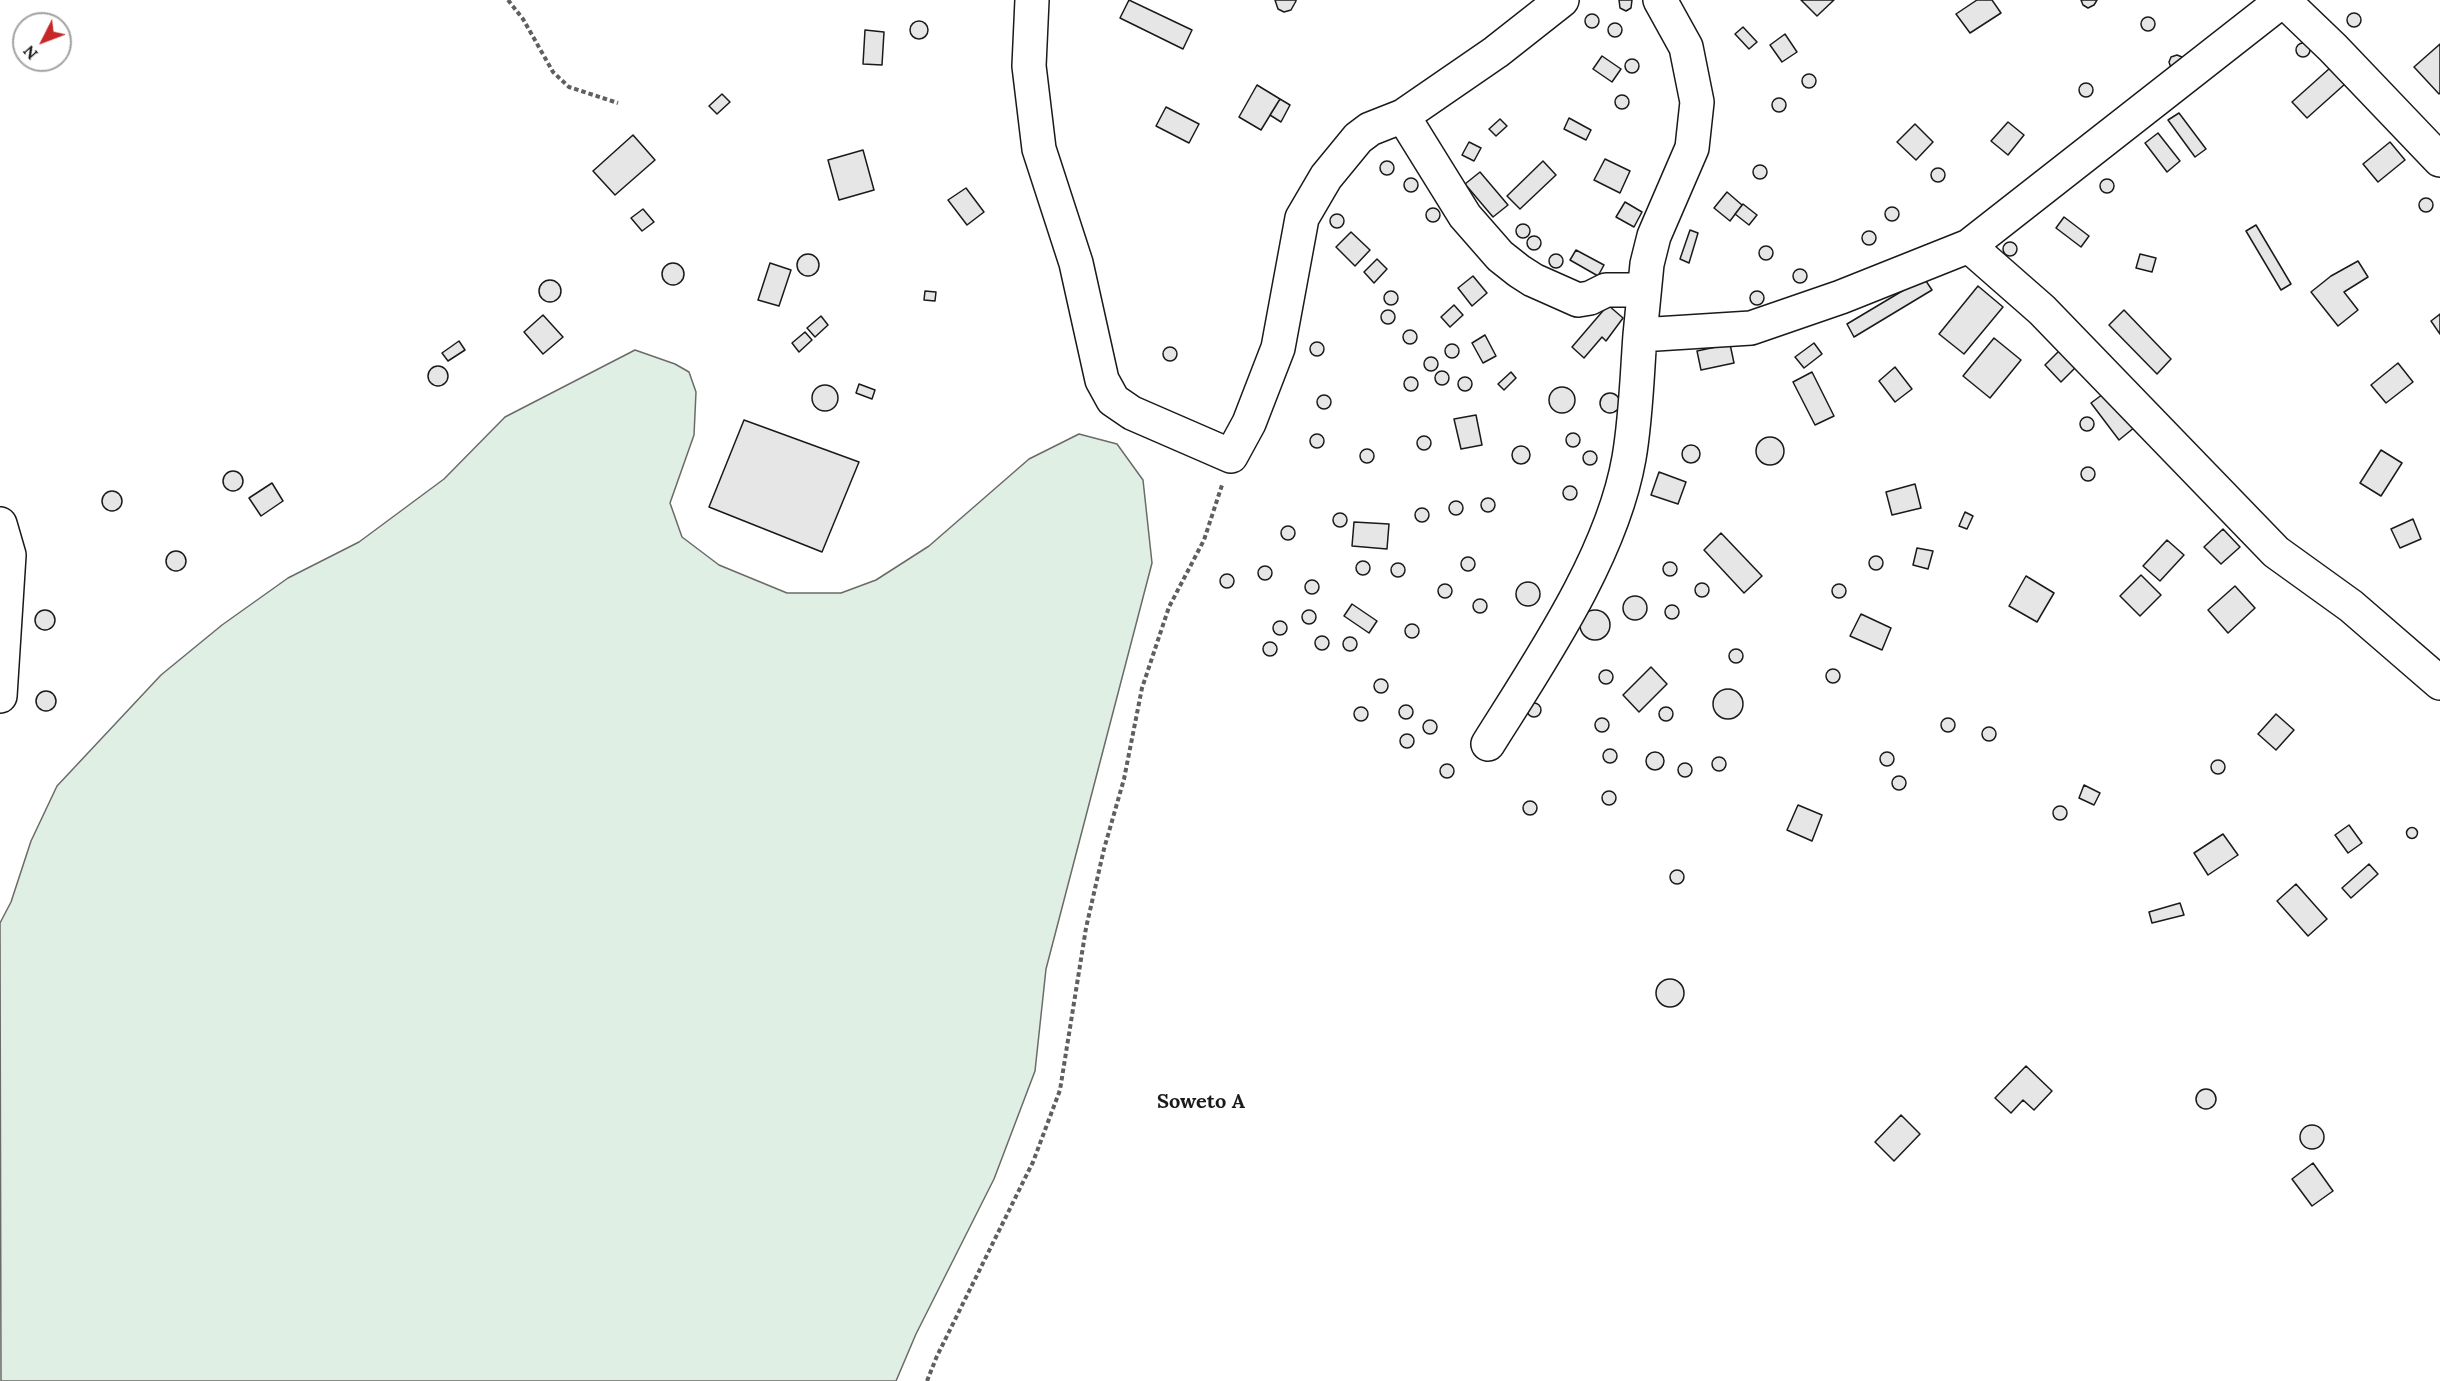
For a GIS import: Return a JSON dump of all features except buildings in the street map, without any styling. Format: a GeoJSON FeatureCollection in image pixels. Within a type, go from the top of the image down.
{"type":"FeatureCollection","features":[{"type":"Feature","properties":{"kind":"street"},"geometry":{"type":"LineString","coordinates":[[1032,0],[1029,66],[1039,149],[1076,263],[1102,380],[1113,400],[1132,413],[1232,456],[1249,423],[1278,348],[1302,218],[1326,177],[1358,138],[1370,129],[1403,116],[1496,52],[1562,0]]}},
{"type":"Feature","properties":{"kind":"street"},"geometry":{"type":"LineString","coordinates":[[1488,744],[1549,647],[1590,568],[1614,515],[1629,458],[1644,290],[1654,236],[1692,148],[1697,102],[1686,47],[1660,0]]}},
{"type":"Feature","properties":{"kind":"street"},"geometry":{"type":"LineString","coordinates":[[1640,335],[1751,328],[1841,297],[1969,246],[2283,0],[2333,48],[2440,160]]}},
{"type":"Feature","properties":{"kind":"street"},"geometry":{"type":"LineString","coordinates":[[1403,116],[1465,216],[1500,256],[1519,271],[1533,280],[1578,300],[1590,298],[1606,290],[1644,290]]}},
{"type":"Feature","properties":{"kind":"street"},"geometry":{"type":"LineString","coordinates":[[1969,246],[2042,310],[2276,552],[2351,606],[2440,683]]}},
{"type":"Feature","properties":{"kind":"street"},"geometry":{"type":"LineString","coordinates":[[0,524],[9,555],[0,696]]}},
{"type":"Feature","properties":{"kind":"path"},"geometry":{"type":"LineString","coordinates":[[508,0],[523,19],[553,72],[569,87],[618,103]]}},
{"type":"Feature","properties":{"kind":"path"},"geometry":{"type":"LineString","coordinates":[[927,1381],[937,1356],[1033,1162],[1060,1090],[1086,928],[1104,849],[1124,779],[1142,688],[1169,607],[1204,540],[1232,456]]}},
{"type":"Feature","properties":{"kind":"green space"},"geometry":{"type":"Polygon","coordinates":[[[635,350],[675,364],[689,372],[696,392],[694,435],[670,503],[682,537],[719,565],[787,593],[841,593],[876,580],[929,546],[1029,459],[1079,434],[1117,444],[1143,480],[1152,563],[1046,969],[1035,1071],[994,1179],[916,1334],[896,1381],[1,1381],[0,923],[11,902],[31,841],[57,786],[161,675],[222,625],[288,578],[359,542],[444,479],[505,417],[635,350]]]}},
{"type":"Feature","properties":{"kind":"district","name":"Soweto A"},"geometry":{"type":"Point","coordinates":[1201,1102]}}]}
